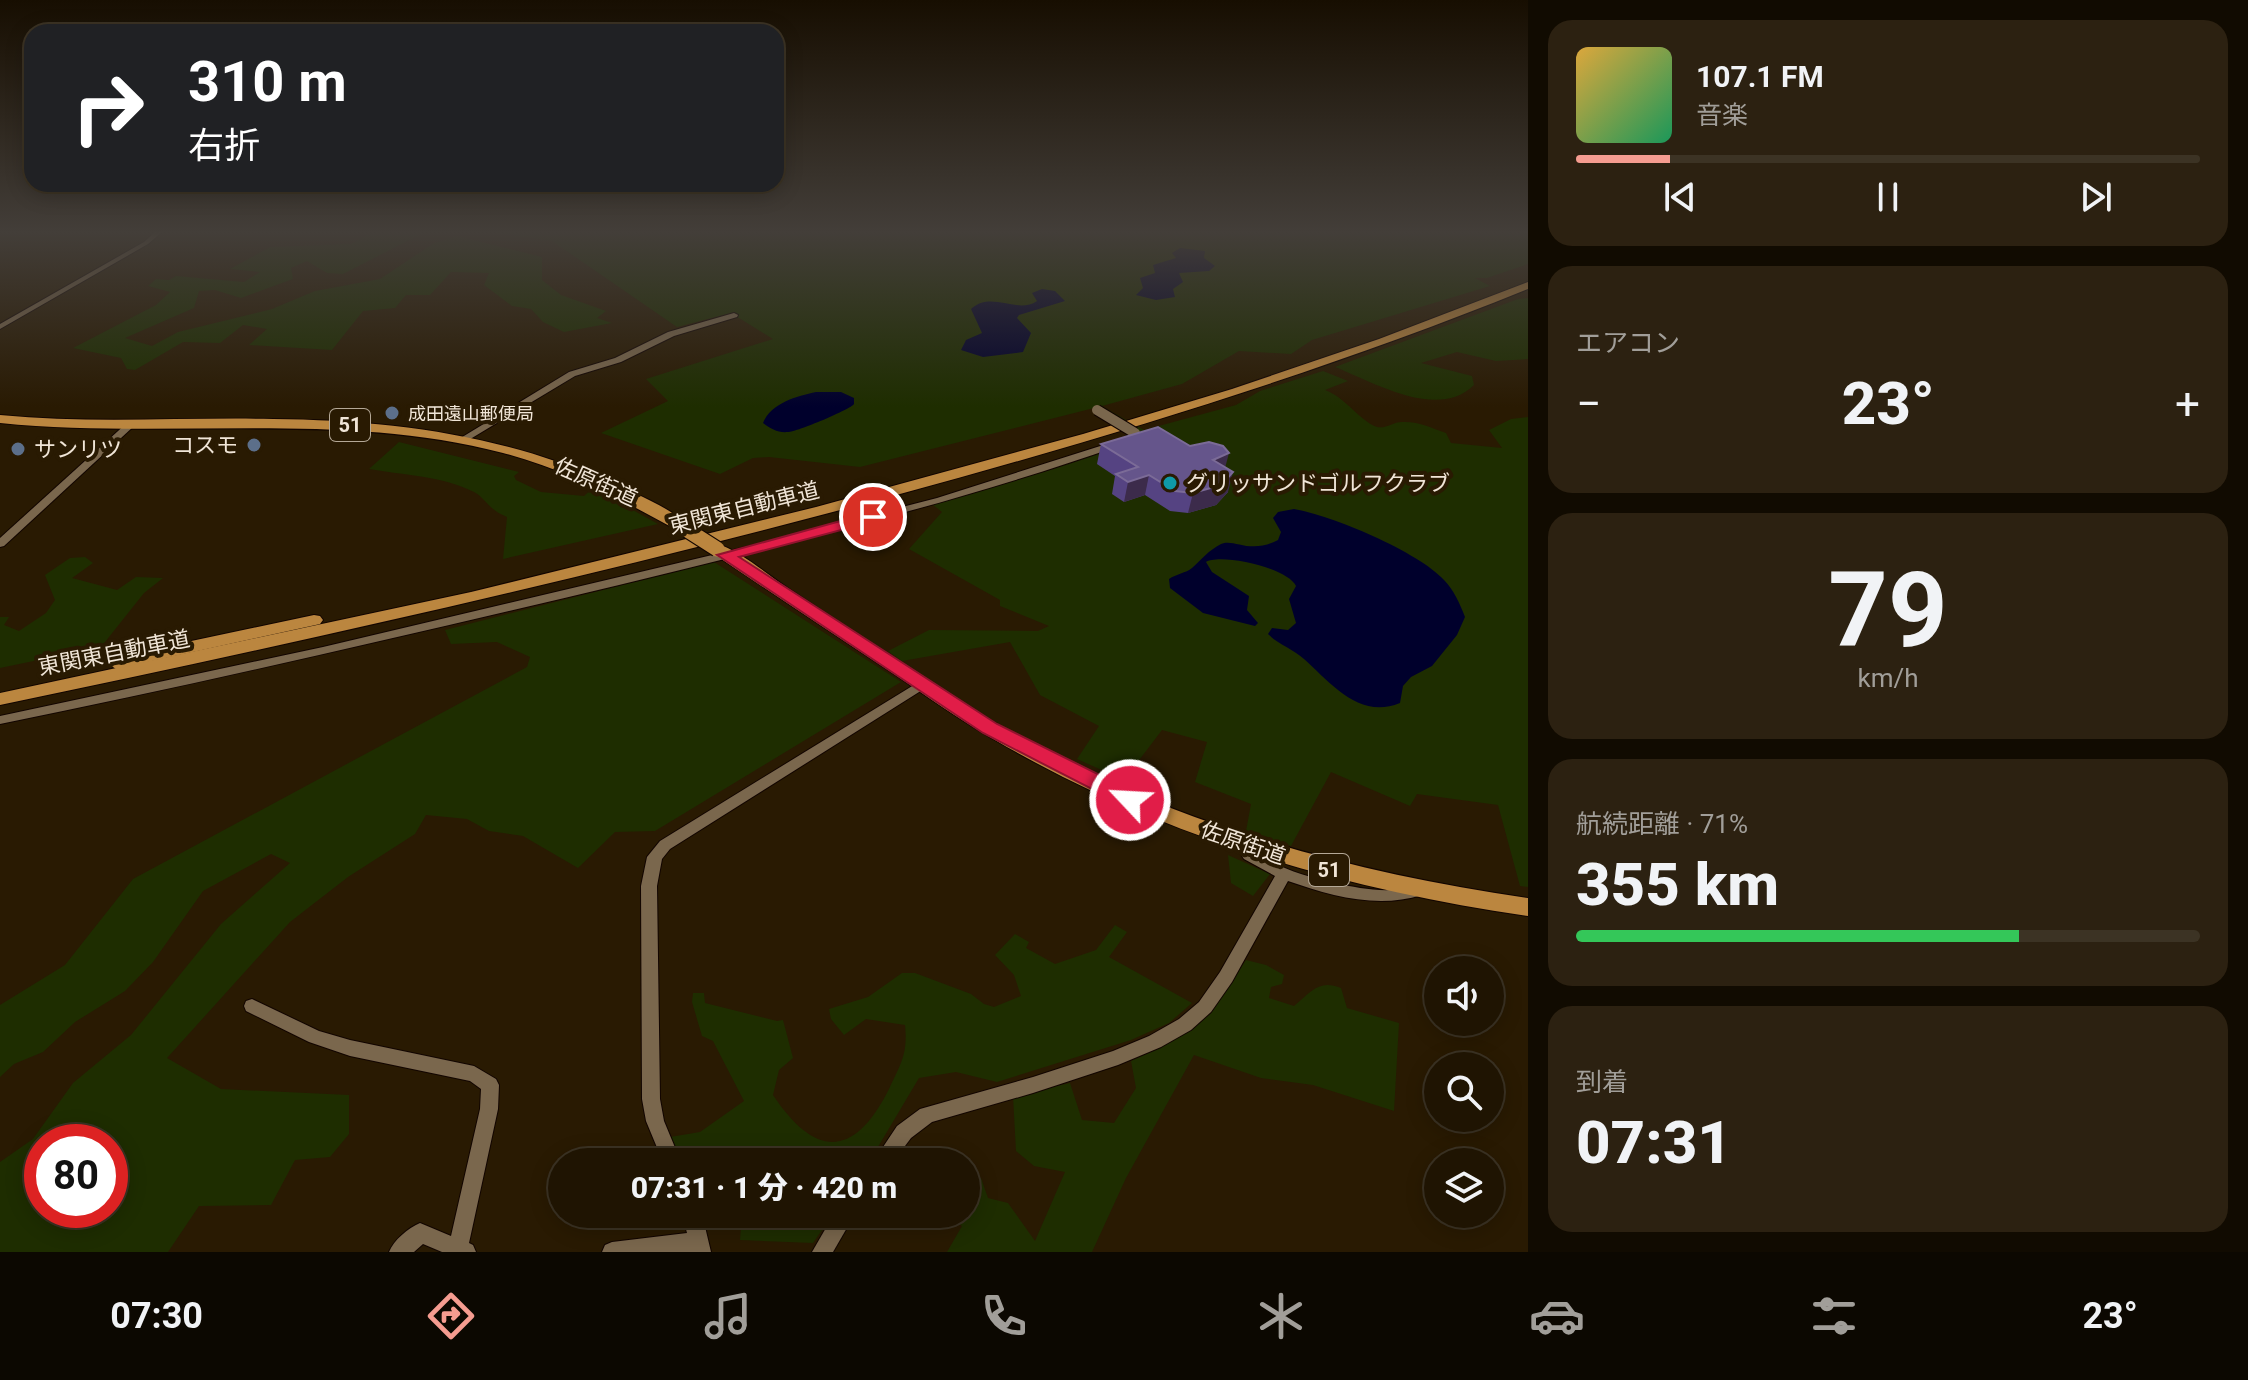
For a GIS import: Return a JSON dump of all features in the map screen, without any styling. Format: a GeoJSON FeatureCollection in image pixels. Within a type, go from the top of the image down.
{"type":"FeatureCollection","features":[{"type":"Feature","properties":{"kind":"highway","name":"東関東自動車道"},"geometry":{"type":"LineString","coordinates":[[0,687],[418,598],[837,495],[1216,388],[1388,330],[1491,290]]}},
{"type":"Feature","properties":{"kind":"highway","name":"東関東自動車道"},"geometry":{"type":"LineString","coordinates":[[0,699],[410,612],[860,501],[1227,394],[1400,335],[1514,290]]}},
{"type":"Feature","properties":{"kind":"highway","name":"佐原街道"},"geometry":{"type":"LineString","coordinates":[[0,419],[45,424],[345,424],[464,439],[574,470],[644,503],[990,728],[1153,810],[1240,843],[1331,871],[1420,890],[1528,907]]}},
{"type":"Feature","properties":{"kind":"street"},"geometry":{"type":"LineString","coordinates":[[0,327],[64,290]]}},
{"type":"Feature","properties":{"kind":"street"},"geometry":{"type":"LineString","coordinates":[[464,439],[572,374],[618,360],[671,334],[734,315]]}},
{"type":"Feature","properties":{"kind":"street"},"geometry":{"type":"LineString","coordinates":[[0,720],[376,640],[1017,478],[1137,436],[1097,410]]}},
{"type":"Feature","properties":{"kind":"street"},"geometry":{"type":"LineString","coordinates":[[0,544],[131,424]]}},
{"type":"Feature","properties":{"kind":"street"},"geometry":{"type":"LineString","coordinates":[[666,1148],[655,1121],[651,1099],[649,886],[655,857],[678,837],[922,684]]}},
{"type":"Feature","properties":{"kind":"street"},"geometry":{"type":"LineString","coordinates":[[1240,843],[1245,854],[1284,875],[1393,896],[1420,890]]}},
{"type":"Feature","properties":{"kind":"street"},"geometry":{"type":"LineString","coordinates":[[892,1148],[904,1132],[927,1115],[1139,1050],[1173,1033],[1204,1009],[1284,875]]}},
{"type":"Feature","properties":{"kind":"street"},"geometry":{"type":"LineString","coordinates":[[252,1006],[315,1037],[350,1048],[474,1074],[490,1085],[489,1109],[462,1250],[420,1233],[399,1252]]}},
{"type":"Feature","properties":{"kind":"street"},"geometry":{"type":"LineString","coordinates":[[822,1252],[837,1228]]}},
{"type":"Feature","properties":{"kind":"street"},"geometry":{"type":"LineString","coordinates":[[612,1252],[700,1247]]}},
{"type":"Feature","properties":{"kind":"green space"},"geometry":{"type":"Polygon","coordinates":[[[164,290],[208,290],[199,291],[194,308],[125,338],[152,346],[178,332],[272,309],[318,290],[434,290],[430,295],[406,295],[395,308],[363,311],[332,350],[249,345],[267,329],[243,325],[220,343],[183,342],[135,370],[127,369],[121,358],[73,348],[156,305],[170,292],[164,290]]]}},
{"type":"Feature","properties":{"kind":"green space"},"geometry":{"type":"Polygon","coordinates":[[[216,290],[262,290],[241,298],[216,290]]]}},
{"type":"Feature","properties":{"kind":"green space"},"geometry":{"type":"Polygon","coordinates":[[[491,290],[555,290],[606,311],[597,318],[612,323],[564,332],[543,322],[531,309],[512,306],[491,290]]]}},
{"type":"Feature","properties":{"kind":"green space","name":"グリッサンドゴルフクラブ"},"geometry":{"type":"Polygon","coordinates":[[[624,290],[1475,290],[1312,340],[1291,354],[1239,351],[1182,384],[1102,406],[1144,430],[1236,405],[1260,391],[1323,371],[1348,381],[1325,390],[1377,427],[1399,422],[1414,423],[1446,433],[1451,443],[1502,448],[1489,430],[1511,419],[1528,417],[1528,887],[1520,886],[1498,805],[1417,794],[1410,806],[1331,772],[1291,846],[1246,831],[1251,804],[1195,782],[1207,742],[1162,730],[1124,780],[1077,759],[1099,726],[1040,695],[1010,642],[902,661],[888,651],[929,630],[1038,631],[1049,626],[1000,606],[1000,600],[909,549],[942,512],[932,504],[1053,469],[1145,435],[1098,407],[860,467],[769,457],[753,458],[720,474],[601,433],[668,401],[646,379],[773,339],[731,313],[677,327],[624,290]]]}},
{"type":"Feature","properties":{"kind":"green space"},"geometry":{"type":"Polygon","coordinates":[[[1528,298],[1528,359],[1496,361],[1457,352],[1421,363],[1472,376],[1474,385],[1459,395],[1424,399],[1405,395],[1335,367],[1518,299],[1528,298]]]}},
{"type":"Feature","properties":{"kind":"green space"},"geometry":{"type":"Polygon","coordinates":[[[399,442],[519,472],[514,476],[516,480],[541,492],[584,496],[593,488],[658,524],[503,559],[507,517],[495,511],[478,494],[436,479],[369,469],[399,442]]]}},
{"type":"Feature","properties":{"kind":"green space"},"geometry":{"type":"Polygon","coordinates":[[[85,557],[93,563],[72,578],[117,590],[136,577],[163,578],[144,593],[101,647],[0,668],[0,617],[9,617],[4,625],[19,631],[46,613],[55,600],[45,575],[70,558],[85,557]]]}},
{"type":"Feature","properties":{"kind":"green space"},"geometry":{"type":"Polygon","coordinates":[[[714,562],[901,682],[655,831],[615,832],[578,868],[523,836],[489,831],[467,819],[426,815],[415,834],[348,877],[290,922],[167,1058],[221,1089],[349,1095],[349,1134],[330,1157],[295,1160],[271,1205],[199,1206],[168,1252],[0,1252],[0,1162],[24,1145],[24,1228],[128,1228],[128,1124],[44,1124],[73,1083],[131,1035],[221,924],[290,863],[271,854],[203,891],[153,962],[125,991],[75,1022],[43,1052],[14,1064],[0,1077],[0,1005],[65,965],[133,879],[527,667],[530,657],[497,642],[451,644],[445,630],[714,562]]]}},
{"type":"Feature","properties":{"kind":"green space"},"geometry":{"type":"Polygon","coordinates":[[[1228,855],[1270,874],[1253,896],[1231,883],[1228,855]]]}},
{"type":"Feature","properties":{"kind":"green space"},"geometry":{"type":"Polygon","coordinates":[[[1115,925],[1127,932],[1109,957],[1192,1003],[1169,1023],[1131,1040],[997,1082],[956,1072],[919,1078],[877,1148],[674,1148],[670,1137],[700,1132],[744,1101],[713,1041],[702,1036],[692,1002],[693,993],[704,993],[705,1003],[783,1020],[793,1058],[779,1070],[773,1095],[804,1130],[819,1139],[834,1142],[848,1138],[862,1128],[876,1112],[900,1065],[906,1035],[905,1025],[866,1019],[844,1035],[831,1019],[829,1009],[868,997],[902,973],[915,973],[971,994],[994,1007],[1021,996],[1014,975],[995,955],[1015,934],[1029,942],[1026,948],[1055,964],[1096,950],[1115,925]]]}},
{"type":"Feature","properties":{"kind":"green space"},"geometry":{"type":"Polygon","coordinates":[[[1246,960],[1266,965],[1284,975],[1282,984],[1271,987],[1269,998],[1294,1006],[1321,986],[1341,988],[1347,1008],[1399,1023],[1394,1111],[1313,1085],[1261,1078],[1194,1055],[1126,1178],[1092,1252],[947,1252],[961,1228],[980,1228],[980,1178],[988,1198],[1008,1203],[1035,1241],[1065,1172],[1034,1166],[1016,1151],[1013,1096],[1070,1083],[1082,1120],[1114,1123],[1136,1088],[1131,1061],[1171,1042],[1210,1014],[1246,960]]]}},
{"type":"Feature","properties":{"kind":"green space"},"geometry":{"type":"Polygon","coordinates":[[[741,1228],[823,1228],[813,1243],[740,1240],[741,1228]]]}},
{"type":"Feature","properties":{"kind":"water"},"geometry":{"type":"Polygon","coordinates":[[[1141,290],[1173,290],[1175,297],[1156,300],[1136,295],[1141,290]]]}},
{"type":"Feature","properties":{"kind":"water"},"geometry":{"type":"Polygon","coordinates":[[[1055,291],[1065,301],[1019,315],[1017,318],[1031,333],[1023,352],[983,357],[961,350],[966,340],[982,333],[971,309],[987,302],[1029,305],[1037,301],[1032,293],[1055,291]]]}},
{"type":"Feature","properties":{"kind":"water"},"geometry":{"type":"Polygon","coordinates":[[[816,392],[841,392],[854,398],[854,404],[793,431],[778,431],[763,423],[778,405],[816,392]]]}},
{"type":"Feature","properties":{"kind":"water"},"geometry":{"type":"Polygon","coordinates":[[[1294,509],[1351,527],[1395,547],[1432,569],[1456,597],[1465,617],[1457,635],[1432,666],[1411,677],[1403,686],[1400,703],[1372,707],[1359,703],[1335,688],[1300,655],[1268,634],[1272,628],[1288,630],[1296,623],[1289,599],[1296,586],[1280,573],[1238,561],[1224,559],[1206,562],[1212,572],[1249,596],[1247,610],[1258,623],[1255,626],[1203,613],[1170,588],[1169,579],[1190,570],[1221,544],[1259,546],[1278,540],[1281,532],[1273,518],[1278,512],[1294,509]]]}},
{"type":"Feature","properties":{"kind":"building"},"geometry":{"type":"Polygon","coordinates":[[[1158,427],[1190,446],[1209,442],[1223,446],[1229,453],[1213,460],[1233,472],[1221,485],[1193,493],[1175,491],[1149,475],[1128,482],[1116,474],[1138,467],[1101,444],[1158,427]]]}},
{"type":"Feature","properties":{"kind":"place","name":"成田遠山郵便局"},"geometry":{"type":"Point","coordinates":[392,413]}},
{"type":"Feature","properties":{"kind":"place","name":"コスモ"},"geometry":{"type":"Point","coordinates":[254,445]}},
{"type":"Feature","properties":{"kind":"place","name":"サンリツ"},"geometry":{"type":"Point","coordinates":[18,449]}},
{"type":"Feature","properties":{"kind":"place","name":"グリッサンドゴルフクラブ"},"geometry":{"type":"Point","coordinates":[1170,483]}},
{"type":"Feature","properties":{"kind":"route"},"geometry":{"type":"LineString","coordinates":[[873,517],[726,555],[990,728],[1130,800]]}}]}
